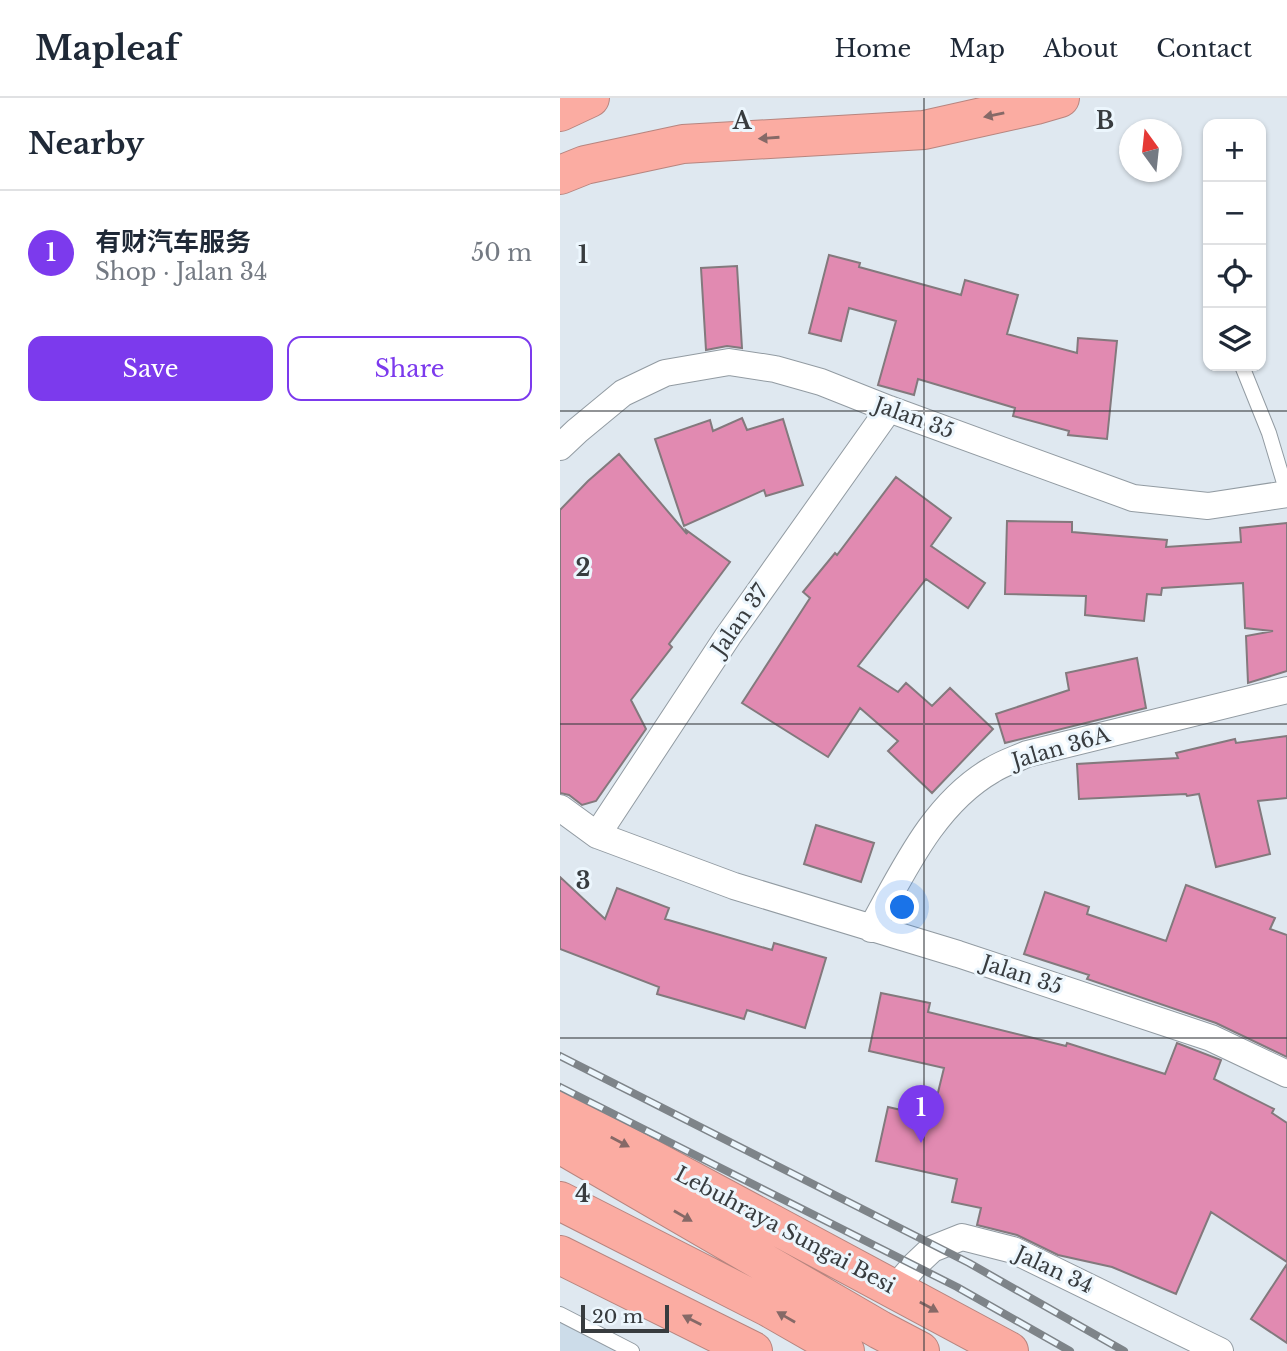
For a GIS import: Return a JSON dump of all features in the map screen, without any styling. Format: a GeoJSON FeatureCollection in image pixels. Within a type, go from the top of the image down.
{"type":"FeatureCollection","features":[{"type":"Feature","properties":{"kind":"highway"},"geometry":{"type":"LineString","coordinates":[[560,112],[590,98]]}},
{"type":"Feature","properties":{"kind":"highway"},"geometry":{"type":"LineString","coordinates":[[573,170],[683,144],[924,130],[1036,106],[1060,98]]}},
{"type":"Feature","properties":{"kind":"highway","name":"Lebuhraya Sungai Besi"},"geometry":{"type":"LineString","coordinates":[[560,1110],[1009,1351]]}},
{"type":"Feature","properties":{"kind":"highway"},"geometry":{"type":"LineString","coordinates":[[560,1144],[920,1351]]}},
{"type":"Feature","properties":{"kind":"highway"},"geometry":{"type":"LineString","coordinates":[[560,1201],[768,1307],[845,1351]]}},
{"type":"Feature","properties":{"kind":"highway"},"geometry":{"type":"LineString","coordinates":[[560,1255],[753,1351]]}},
{"type":"Feature","properties":{"kind":"street","name":"Jalan 35"},"geometry":{"type":"LineString","coordinates":[[560,447],[623,393],[665,373],[729,362],[775,369],[821,382],[1133,498],[1208,506],[1287,494]]}},
{"type":"Feature","properties":{"kind":"street","name":"Jalan 37"},"geometry":{"type":"LineString","coordinates":[[597,835],[728,636],[889,409]]}},
{"type":"Feature","properties":{"kind":"street","name":"Jalan 36A"},"geometry":{"type":"LineString","coordinates":[[871,929],[915,850],[938,818],[962,793],[991,770],[1027,754],[1287,690]]}},
{"type":"Feature","properties":{"kind":"street","name":"Jalan 35"},"geometry":{"type":"LineString","coordinates":[[560,808],[597,835],[734,886],[958,954],[1211,1038],[1287,1074]]}},
{"type":"Feature","properties":{"kind":"street","name":"Jalan 34"},"geometry":{"type":"LineString","coordinates":[[895,1288],[932,1249],[962,1237],[1013,1250],[1220,1351]]}},
{"type":"Feature","properties":{"kind":"lane"},"geometry":{"type":"LineString","coordinates":[[1244,371],[1269,433],[1287,494]]}},
{"type":"Feature","properties":{"kind":"lane"},"geometry":{"type":"LineString","coordinates":[[560,1314],[632,1351]]}},
{"type":"Feature","properties":{"kind":"shaded area"},"geometry":{"type":"Polygon","coordinates":[[[560,1322],[616,1351],[560,1351],[560,1322]]]}},
{"type":"Feature","properties":{"kind":"building"},"geometry":{"type":"Polygon","coordinates":[[[829,255],[860,263],[859,267],[961,295],[965,280],[1018,295],[1007,334],[1077,353],[1078,338],[1117,341],[1107,439],[1068,435],[1069,431],[1013,416],[1015,408],[918,379],[914,395],[878,385],[896,321],[849,308],[841,341],[809,333],[829,255]]]}},
{"type":"Feature","properties":{"kind":"building"},"geometry":{"type":"Polygon","coordinates":[[[737,266],[742,348],[727,346],[706,350],[701,268],[737,266]]]}},
{"type":"Feature","properties":{"kind":"building"},"geometry":{"type":"Polygon","coordinates":[[[742,418],[747,430],[783,419],[803,485],[766,496],[764,490],[684,526],[655,439],[710,420],[713,431],[742,418]]]}},
{"type":"Feature","properties":{"kind":"building"},"geometry":{"type":"Polygon","coordinates":[[[619,454],[687,534],[686,530],[730,562],[669,644],[672,647],[631,700],[646,729],[596,801],[582,805],[569,795],[560,793],[560,510],[619,454]]]}},
{"type":"Feature","properties":{"kind":"building"},"geometry":{"type":"Polygon","coordinates":[[[896,477],[951,518],[931,546],[985,583],[968,608],[926,579],[858,666],[898,692],[906,683],[932,706],[950,688],[993,729],[932,793],[888,751],[898,741],[860,708],[828,757],[742,703],[810,598],[803,592],[835,553],[837,555],[896,477]]]}},
{"type":"Feature","properties":{"kind":"building"},"geometry":{"type":"Polygon","coordinates":[[[1007,521],[1072,522],[1072,532],[1167,540],[1166,547],[1241,542],[1240,528],[1287,523],[1287,671],[1248,683],[1246,636],[1273,631],[1245,628],[1243,583],[1162,588],[1161,595],[1147,594],[1144,621],[1085,615],[1086,596],[1005,594],[1007,521]]]}},
{"type":"Feature","properties":{"kind":"building"},"geometry":{"type":"Polygon","coordinates":[[[1137,658],[1146,708],[1005,743],[996,714],[1069,690],[1066,673],[1137,658]]]}},
{"type":"Feature","properties":{"kind":"building"},"geometry":{"type":"Polygon","coordinates":[[[1287,736],[1287,798],[1258,801],[1270,854],[1216,867],[1199,794],[1079,799],[1077,764],[1178,758],[1176,753],[1235,739],[1236,743],[1287,736]]]}},
{"type":"Feature","properties":{"kind":"building"},"geometry":{"type":"Polygon","coordinates":[[[816,825],[874,843],[861,882],[804,864],[816,825]]]}},
{"type":"Feature","properties":{"kind":"building"},"geometry":{"type":"Polygon","coordinates":[[[560,877],[605,919],[617,888],[669,908],[665,919],[772,950],[774,943],[826,958],[805,1028],[747,1010],[744,1019],[657,994],[659,987],[560,949],[560,877]]]}},
{"type":"Feature","properties":{"kind":"building"},"geometry":{"type":"Polygon","coordinates":[[[1186,885],[1275,918],[1270,929],[1287,935],[1287,1057],[1216,1023],[1087,979],[1089,975],[1024,954],[1045,892],[1089,907],[1087,914],[1166,941],[1186,885]]]}},
{"type":"Feature","properties":{"kind":"building"},"geometry":{"type":"Polygon","coordinates":[[[881,993],[930,1003],[928,1012],[1066,1046],[1067,1043],[1165,1074],[1177,1043],[1221,1060],[1214,1079],[1274,1109],[1272,1113],[1287,1123],[1287,1262],[1211,1212],[1176,1294],[1112,1267],[1058,1255],[1017,1235],[977,1225],[981,1208],[952,1202],[957,1179],[876,1161],[888,1107],[932,1117],[944,1068],[869,1051],[881,993]]]}},
{"type":"Feature","properties":{"kind":"building"},"geometry":{"type":"Polygon","coordinates":[[[1287,1264],[1287,1343],[1251,1319],[1287,1264]]]}},
{"type":"Feature","properties":{"kind":"railway"},"geometry":{"type":"LineString","coordinates":[[560,1056],[969,1263],[1124,1351]]}},
{"type":"Feature","properties":{"kind":"railway"},"geometry":{"type":"LineString","coordinates":[[560,1087],[957,1287],[1070,1351]]}},
{"type":"Feature","properties":{"kind":"place","name":"有财汽车服务"},"geometry":{"type":"Point","coordinates":[921,1143]}}]}
